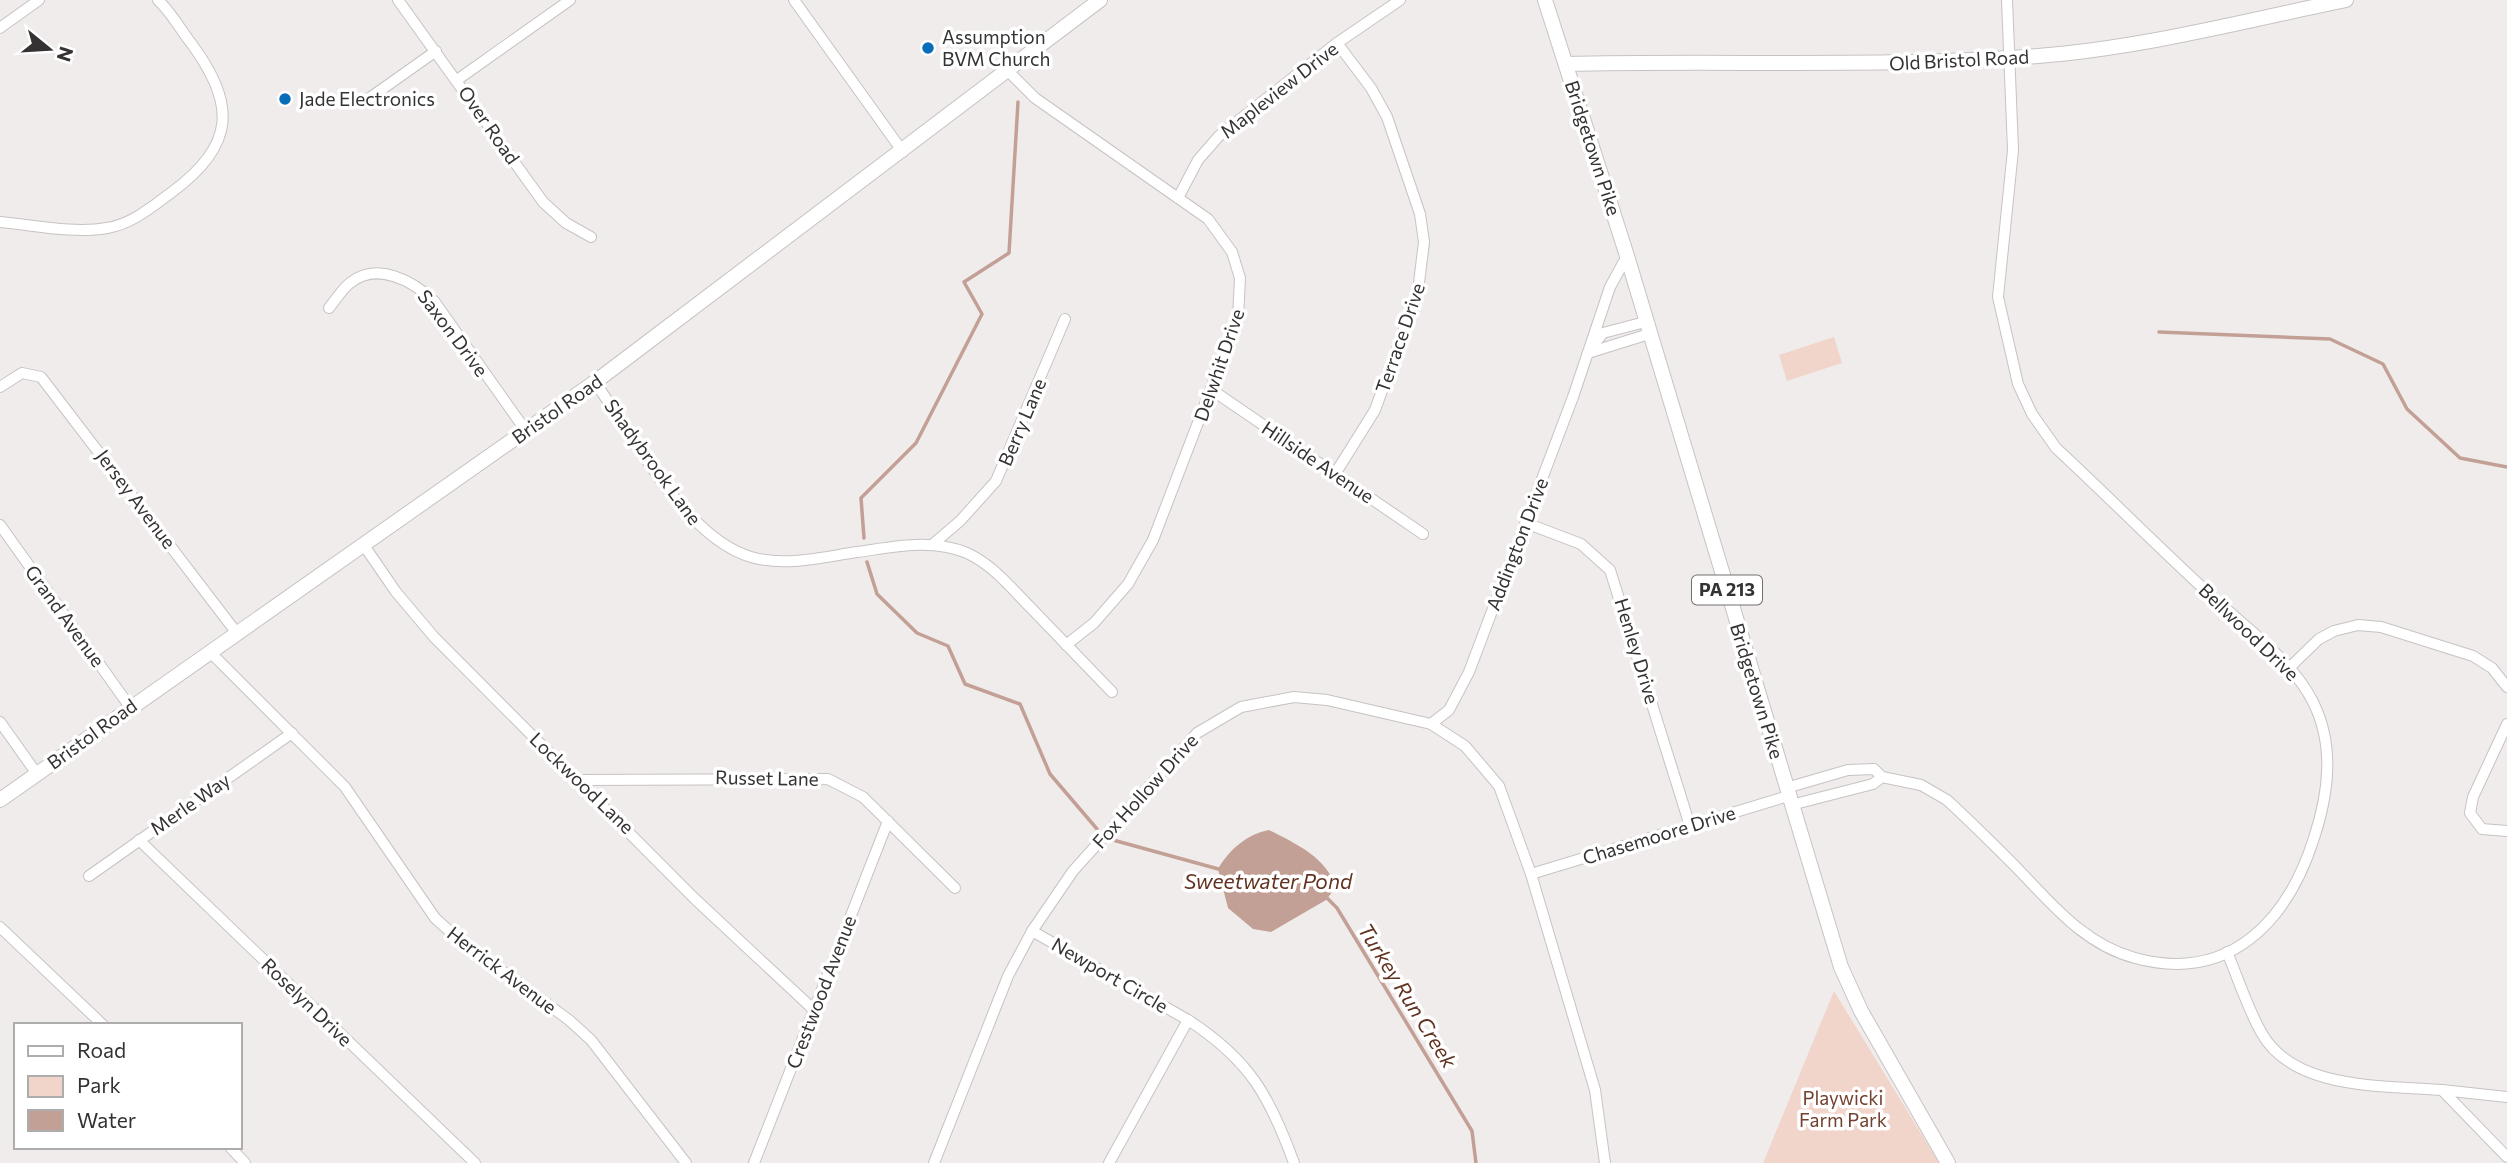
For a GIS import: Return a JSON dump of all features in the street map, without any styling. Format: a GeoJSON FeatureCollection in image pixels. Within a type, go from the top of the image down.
{"type":"FeatureCollection","features":[{"type":"Feature","properties":{"kind":"main road","name":"Bristol Road"},"geometry":{"type":"LineString","coordinates":[[0,800],[595,382],[903,152],[1100,0]]}},
{"type":"Feature","properties":{"kind":"main road","name":"Bridgetown Pike"},"geometry":{"type":"LineString","coordinates":[[1545,0],[1627,256],[1841,967],[1861,1011],[1948,1163]]}},
{"type":"Feature","properties":{"kind":"main road","name":"Old Bristol Road"},"geometry":{"type":"LineString","coordinates":[[1566,64],[1828,65],[2010,58],[2112,48],[2346,0]]}},
{"type":"Feature","properties":{"kind":"street"},"geometry":{"type":"LineString","coordinates":[[0,28],[39,0]]}},
{"type":"Feature","properties":{"kind":"street"},"geometry":{"type":"LineString","coordinates":[[0,222],[94,229],[118,226],[145,212],[203,167],[221,130],[221,95],[209,68],[158,0]]}},
{"type":"Feature","properties":{"kind":"street","name":"Over Road"},"geometry":{"type":"LineString","coordinates":[[398,0],[543,202],[566,223],[591,237]]}},
{"type":"Feature","properties":{"kind":"street"},"geometry":{"type":"LineString","coordinates":[[457,80],[570,0]]}},
{"type":"Feature","properties":{"kind":"street"},"geometry":{"type":"LineString","coordinates":[[794,0],[903,152]]}},
{"type":"Feature","properties":{"kind":"street","name":"Mapleview Drive"},"geometry":{"type":"LineString","coordinates":[[1178,198],[1198,160],[1219,136],[1337,43],[1400,0]]}},
{"type":"Feature","properties":{"kind":"street","name":"Bellwood Drive"},"geometry":{"type":"LineString","coordinates":[[1788,796],[1855,769],[1874,769],[1882,777],[1921,785],[1947,800],[2065,918],[2104,947],[2136,959],[2172,963],[2211,958],[2227,952],[2261,931],[2291,896],[2305,867],[2326,797],[2327,754],[2318,713],[2311,698],[2289,668],[2056,448],[2022,395],[1998,297],[2013,150],[2007,0]]}},
{"type":"Feature","properties":{"kind":"street","name":"Terrace Drive"},"geometry":{"type":"LineString","coordinates":[[1335,474],[1374,410],[1418,291],[1424,242],[1420,214],[1387,117],[1371,88],[1337,43]]}},
{"type":"Feature","properties":{"kind":"street"},"geometry":{"type":"LineString","coordinates":[[371,97],[436,51]]}},
{"type":"Feature","properties":{"kind":"street","name":"Delwhit Drive"},"geometry":{"type":"LineString","coordinates":[[1008,71],[1035,98],[1178,198],[1217,229],[1232,252],[1240,278],[1238,318],[1153,540],[1137,570],[1106,611],[1066,645]]}},
{"type":"Feature","properties":{"kind":"street","name":"Addington Drive"},"geometry":{"type":"LineString","coordinates":[[1431,724],[1449,710],[1469,672],[1610,287],[1627,256]]}},
{"type":"Feature","properties":{"kind":"street","name":"Saxon Drive"},"geometry":{"type":"LineString","coordinates":[[329,309],[350,283],[366,275],[401,277],[417,285],[434,301],[526,431]]}},
{"type":"Feature","properties":{"kind":"street","name":"Berry Lane"},"geometry":{"type":"LineString","coordinates":[[933,544],[960,521],[996,481],[1065,319]]}},
{"type":"Feature","properties":{"kind":"street","name":"Addington Drive"},"geometry":{"type":"LineString","coordinates":[[1588,353],[1603,333],[1647,328]]}},
{"type":"Feature","properties":{"kind":"street","name":"Jersey Avenue"},"geometry":{"type":"LineString","coordinates":[[0,387],[15,376],[30,373],[41,377],[236,632]]}},
{"type":"Feature","properties":{"kind":"street","name":"Shadybrook Lane"},"geometry":{"type":"LineString","coordinates":[[595,382],[684,510],[711,536],[735,551],[769,560],[803,560],[933,544],[969,554],[993,570],[1112,692]]}},
{"type":"Feature","properties":{"kind":"street","name":"Hillside Avenue"},"geometry":{"type":"LineString","coordinates":[[1212,390],[1423,534]]}},
{"type":"Feature","properties":{"kind":"street","name":"Henley Drive"},"geometry":{"type":"LineString","coordinates":[[1525,523],[1581,544],[1610,569],[1690,826]]}},
{"type":"Feature","properties":{"kind":"street","name":"Grand Avenue"},"geometry":{"type":"LineString","coordinates":[[0,525],[130,707]]}},
{"type":"Feature","properties":{"kind":"street","name":"Lockwood Lane"},"geometry":{"type":"LineString","coordinates":[[363,544],[414,615],[695,899],[814,1010]]}},
{"type":"Feature","properties":{"kind":"street"},"geometry":{"type":"LineString","coordinates":[[2289,668],[2319,639],[2334,631],[2358,625],[2381,627],[2473,656],[2493,668],[2507,687]]}},
{"type":"Feature","properties":{"kind":"street","name":"Herrick Avenue"},"geometry":{"type":"LineString","coordinates":[[209,651],[356,799],[435,918],[457,938],[586,1035],[685,1163]]}},
{"type":"Feature","properties":{"kind":"street","name":"Fox Hollow Drive"},"geometry":{"type":"LineString","coordinates":[[934,1163],[1008,976],[1032,930],[1073,871],[1169,761],[1197,733],[1221,716],[1262,701],[1294,697],[1327,700],[1431,724],[1465,746],[1499,786],[1531,874],[1595,1090],[1605,1163]]}},
{"type":"Feature","properties":{"kind":"street"},"geometry":{"type":"LineString","coordinates":[[0,722],[37,774]]}},
{"type":"Feature","properties":{"kind":"street"},"geometry":{"type":"LineString","coordinates":[[2507,724],[2473,797],[2470,813],[2482,829],[2507,831]]}},
{"type":"Feature","properties":{"kind":"street","name":"Merle Way"},"geometry":{"type":"LineString","coordinates":[[89,876],[292,733]]}},
{"type":"Feature","properties":{"kind":"street","name":"Russet Lane"},"geometry":{"type":"LineString","coordinates":[[578,780],[815,777],[852,789],[955,888]]}},
{"type":"Feature","properties":{"kind":"street"},"geometry":{"type":"LineString","coordinates":[[1788,796],[1873,784],[1882,777]]}},
{"type":"Feature","properties":{"kind":"street","name":"Chasemoore Drive"},"geometry":{"type":"LineString","coordinates":[[1531,874],[1788,796]]}},
{"type":"Feature","properties":{"kind":"street","name":"Crestwood Avenue"},"geometry":{"type":"LineString","coordinates":[[754,1163],[888,821]]}},
{"type":"Feature","properties":{"kind":"street","name":"Roselyn Drive"},"geometry":{"type":"LineString","coordinates":[[139,840],[475,1163]]}},
{"type":"Feature","properties":{"kind":"street"},"geometry":{"type":"LineString","coordinates":[[0,926],[101,1023]]}},
{"type":"Feature","properties":{"kind":"street","name":"Newport Circle"},"geometry":{"type":"LineString","coordinates":[[1032,930],[1188,1020],[1229,1051],[1261,1088],[1283,1129],[1294,1163]]}},
{"type":"Feature","properties":{"kind":"street"},"geometry":{"type":"LineString","coordinates":[[2227,952],[2262,1034],[2276,1051],[2303,1072],[2325,1078],[2507,1097]]}},
{"type":"Feature","properties":{"kind":"street","name":"Newport Circle"},"geometry":{"type":"LineString","coordinates":[[1109,1163],[1188,1020]]}},
{"type":"Feature","properties":{"kind":"street"},"geometry":{"type":"LineString","coordinates":[[2442,1090],[2507,1157]]}},
{"type":"Feature","properties":{"kind":"street"},"geometry":{"type":"LineString","coordinates":[[232,1149],[245,1163]]}},
{"type":"Feature","properties":{"kind":"green space"},"geometry":{"type":"Polygon","coordinates":[[[1834,337],[1842,363],[1787,381],[1779,355],[1834,337]]]}},
{"type":"Feature","properties":{"kind":"green space","name":"Playwicki Farm Park"},"geometry":{"type":"Polygon","coordinates":[[[1834,991],[1939,1163],[1763,1163],[1834,991]]]}},
{"type":"Feature","properties":{"kind":"water","name":"Sweetwater Pond"},"geometry":{"type":"Polygon","coordinates":[[[1269,830],[1318,860],[1326,868],[1335,888],[1326,900],[1271,932],[1253,929],[1228,908],[1218,869],[1239,844],[1253,835],[1269,830]]]}},
{"type":"Feature","properties":{"kind":"waterway","name":"Turkey Run Creek"},"geometry":{"type":"LineString","coordinates":[[864,538],[861,498],[916,443],[982,314],[964,282],[1009,253],[1018,102]]}},
{"type":"Feature","properties":{"kind":"waterway"},"geometry":{"type":"LineString","coordinates":[[2159,332],[2330,339],[2383,364],[2407,409],[2460,458],[2507,467]]}},
{"type":"Feature","properties":{"kind":"waterway","name":"Turkey Run Creek"},"geometry":{"type":"LineString","coordinates":[[867,562],[877,594],[917,633],[948,646],[965,684],[1020,704],[1050,774],[1097,829]]}},
{"type":"Feature","properties":{"kind":"waterway","name":"Turkey Run Creek"},"geometry":{"type":"LineString","coordinates":[[1113,840],[1222,870]]}},
{"type":"Feature","properties":{"kind":"waterway","name":"Turkey Run Creek"},"geometry":{"type":"LineString","coordinates":[[1324,895],[1337,908],[1472,1131],[1476,1163]]}},
{"type":"Feature","properties":{"kind":"place","name":"Assumption BVM Church"},"geometry":{"type":"Point","coordinates":[928,48]}},
{"type":"Feature","properties":{"kind":"place","name":"Jade Electronics"},"geometry":{"type":"Point","coordinates":[285,99]}}]}
